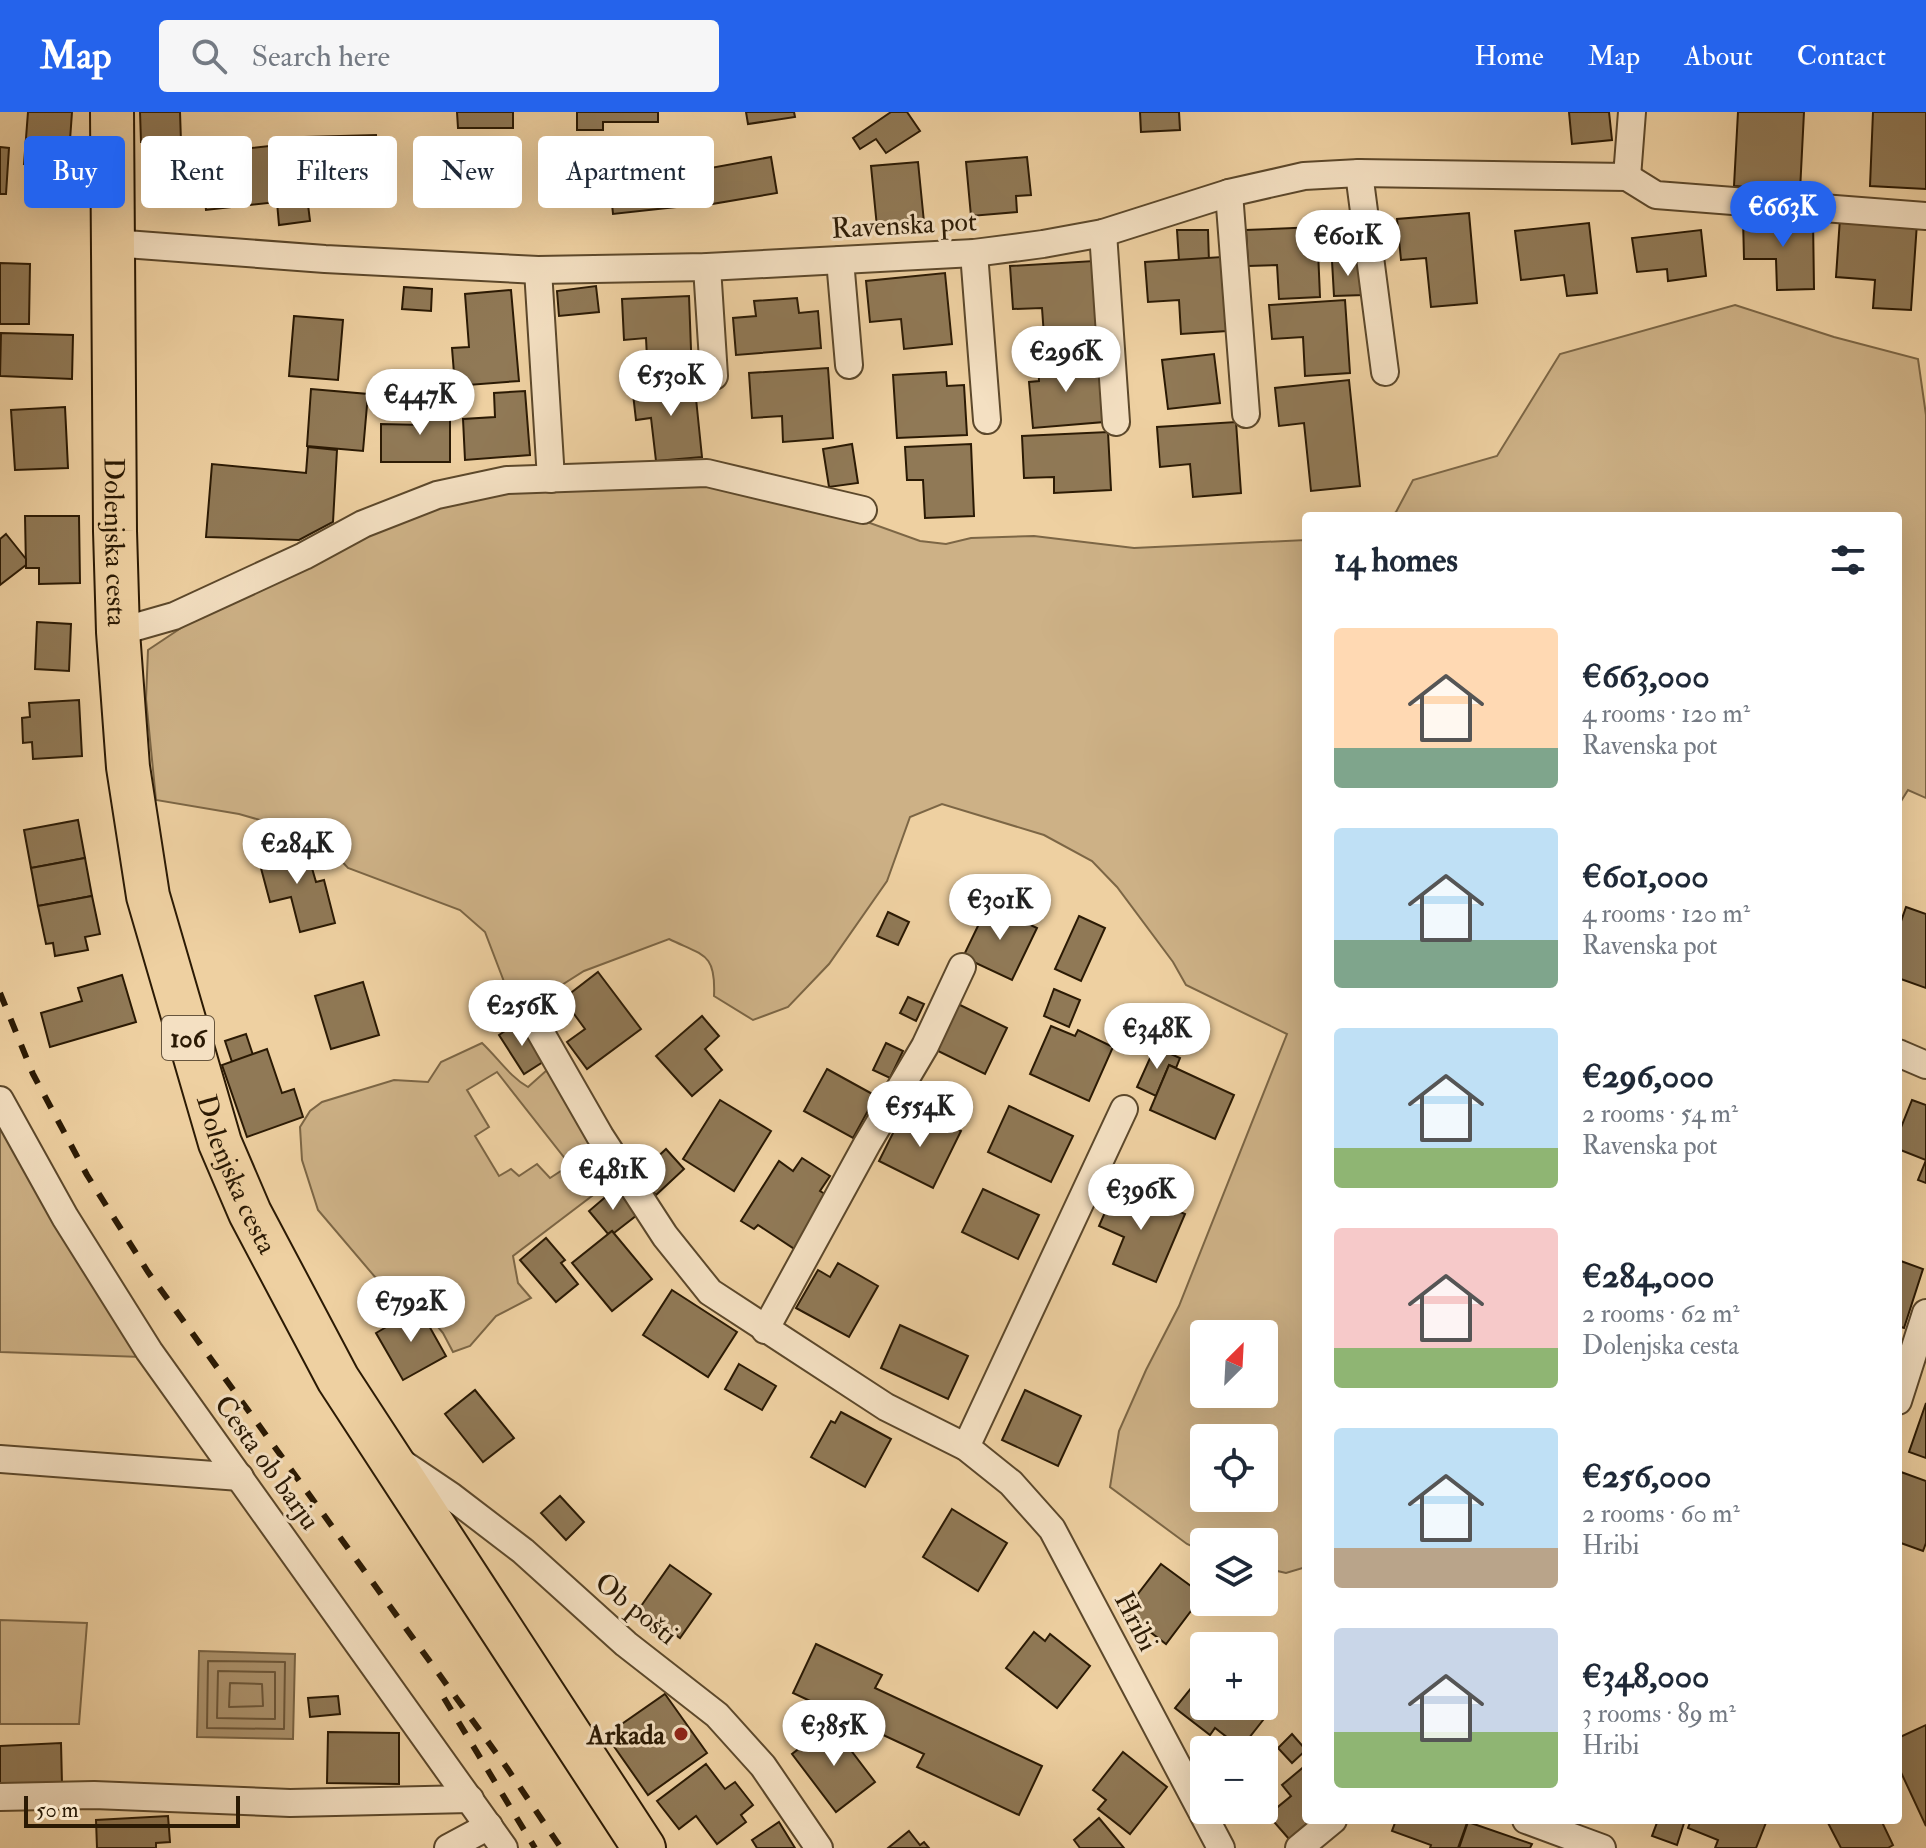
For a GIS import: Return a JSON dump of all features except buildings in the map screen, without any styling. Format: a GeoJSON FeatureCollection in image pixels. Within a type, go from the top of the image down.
{"type":"FeatureCollection","features":[{"type":"Feature","properties":{"kind":"main road","name":"Dolenjska cesta"},"geometry":{"type":"LineString","coordinates":[[112,112],[112,409],[118,632],[128,767],[148,896],[220,1143],[250,1213],[338,1379],[644,1848]]}},
{"type":"Feature","properties":{"kind":"street"},"geometry":{"type":"LineString","coordinates":[[1632,112],[1627,177],[1656,195],[1926,216]]}},
{"type":"Feature","properties":{"kind":"street","name":"Ravenska pot"},"geometry":{"type":"LineString","coordinates":[[112,243],[325,259],[538,270],[707,267],[974,253],[1103,233],[1229,193],[1304,176],[1359,173],[1627,177]]}},
{"type":"Feature","properties":{"kind":"street"},"geometry":{"type":"LineString","coordinates":[[1359,173],[1385,372]]}},
{"type":"Feature","properties":{"kind":"street"},"geometry":{"type":"LineString","coordinates":[[1229,193],[1246,414]]}},
{"type":"Feature","properties":{"kind":"street"},"geometry":{"type":"LineString","coordinates":[[1103,233],[1116,422]]}},
{"type":"Feature","properties":{"kind":"street"},"geometry":{"type":"LineString","coordinates":[[974,253],[987,420]]}},
{"type":"Feature","properties":{"kind":"street"},"geometry":{"type":"LineString","coordinates":[[840,260],[849,365]]}},
{"type":"Feature","properties":{"kind":"street"},"geometry":{"type":"LineString","coordinates":[[707,267],[714,376]]}},
{"type":"Feature","properties":{"kind":"street"},"geometry":{"type":"LineString","coordinates":[[538,270],[551,479]]}},
{"type":"Feature","properties":{"kind":"street"},"geometry":{"type":"LineString","coordinates":[[118,632],[174,616],[304,556],[363,524],[437,495],[507,480],[707,473],[863,510]]}},
{"type":"Feature","properties":{"kind":"street"},"geometry":{"type":"LineString","coordinates":[[765,1330],[867,1144],[925,1046],[962,967]]}},
{"type":"Feature","properties":{"kind":"street","name":"Hribi"},"geometry":{"type":"LineString","coordinates":[[530,1014],[600,1136],[665,1236],[710,1292],[886,1407],[966,1447],[1011,1483],[1052,1529],[1221,1848]]}},
{"type":"Feature","properties":{"kind":"street"},"geometry":{"type":"LineString","coordinates":[[1902,1055],[1926,1065]]}},
{"type":"Feature","properties":{"kind":"street","name":"Cesta ob barju"},"geometry":{"type":"LineString","coordinates":[[0,1100],[73,1231],[149,1351],[504,1848]]}},
{"type":"Feature","properties":{"kind":"street"},"geometry":{"type":"LineString","coordinates":[[966,1447],[1124,1109]]}},
{"type":"Feature","properties":{"kind":"street"},"geometry":{"type":"LineString","coordinates":[[1902,1388],[1926,1313]]}},
{"type":"Feature","properties":{"kind":"street","name":"Ob pošti"},"geometry":{"type":"LineString","coordinates":[[382,1450],[451,1496],[523,1551],[626,1644],[717,1715],[763,1766],[819,1848]]}},
{"type":"Feature","properties":{"kind":"street"},"geometry":{"type":"LineString","coordinates":[[0,1459],[240,1477]]}},
{"type":"Feature","properties":{"kind":"street"},"geometry":{"type":"LineString","coordinates":[[0,1797],[94,1795],[290,1803],[470,1799]]}},
{"type":"Feature","properties":{"kind":"street"},"geometry":{"type":"LineString","coordinates":[[1299,1848],[1328,1824]]}},
{"type":"Feature","properties":{"kind":"street"},"geometry":{"type":"LineString","coordinates":[[1537,1824],[1602,1848]]}},
{"type":"Feature","properties":{"kind":"street"},"geometry":{"type":"LineString","coordinates":[[448,1848],[489,1826]]}},
{"type":"Feature","properties":{"kind":"shaded area"},"geometry":{"type":"Polygon","coordinates":[[[1735,305],[1834,337],[1918,359],[1926,415],[1926,798],[1908,790],[1902,800],[1902,512],[1396,512],[1413,480],[1497,456],[1560,354],[1735,305]]]}},
{"type":"Feature","properties":{"kind":"shaded area"},"geometry":{"type":"Polygon","coordinates":[[[715,484],[806,500],[920,541],[946,544],[971,538],[1034,536],[1134,548],[1302,540],[1302,1568],[1286,1573],[1278,1571],[1278,1528],[1190,1528],[1190,1545],[1110,1487],[1119,1431],[1179,1306],[1287,1034],[1186,985],[1173,962],[1117,887],[1092,861],[1044,835],[942,804],[910,817],[887,881],[829,964],[788,1007],[753,1020],[714,996],[713,971],[705,958],[669,939],[584,971],[535,1002],[508,992],[485,932],[460,910],[348,868],[319,837],[239,814],[156,800],[146,699],[148,650],[226,598],[448,495],[715,484]]]}},
{"type":"Feature","properties":{"kind":"shaded area"},"geometry":{"type":"Polygon","coordinates":[[[482,1043],[528,1087],[547,1070],[613,1180],[513,1256],[518,1283],[531,1298],[496,1316],[470,1346],[453,1352],[443,1333],[411,1294],[398,1304],[318,1210],[302,1160],[300,1127],[310,1111],[322,1102],[394,1080],[428,1082],[441,1062],[482,1043]],[[497,1072],[467,1090],[489,1127],[475,1136],[499,1176],[511,1169],[519,1176],[537,1164],[550,1178],[570,1165],[497,1072]]]}},
{"type":"Feature","properties":{"kind":"shaded area"},"geometry":{"type":"Polygon","coordinates":[[[0,1122],[141,1357],[0,1352],[0,1122]]]}},
{"type":"Feature","properties":{"kind":"shaded area"},"geometry":{"type":"Polygon","coordinates":[[[0,1620],[87,1623],[79,1724],[0,1724],[0,1620]]]}},
{"type":"Feature","properties":{"kind":"water"},"geometry":{"type":"Polygon","coordinates":[[[199,1651],[295,1654],[293,1739],[197,1737],[199,1651]]]}},
{"type":"Feature","properties":{"kind":"railway"},"geometry":{"type":"LineString","coordinates":[[0,993],[33,1074],[87,1175],[148,1272],[507,1768],[561,1848]]}},
{"type":"Feature","properties":{"kind":"railway"},"geometry":{"type":"LineString","coordinates":[[444,1698],[535,1848]]}},
{"type":"Feature","properties":{"kind":"place","name":"Arkada"},"geometry":{"type":"Point","coordinates":[681,1734]}}]}
